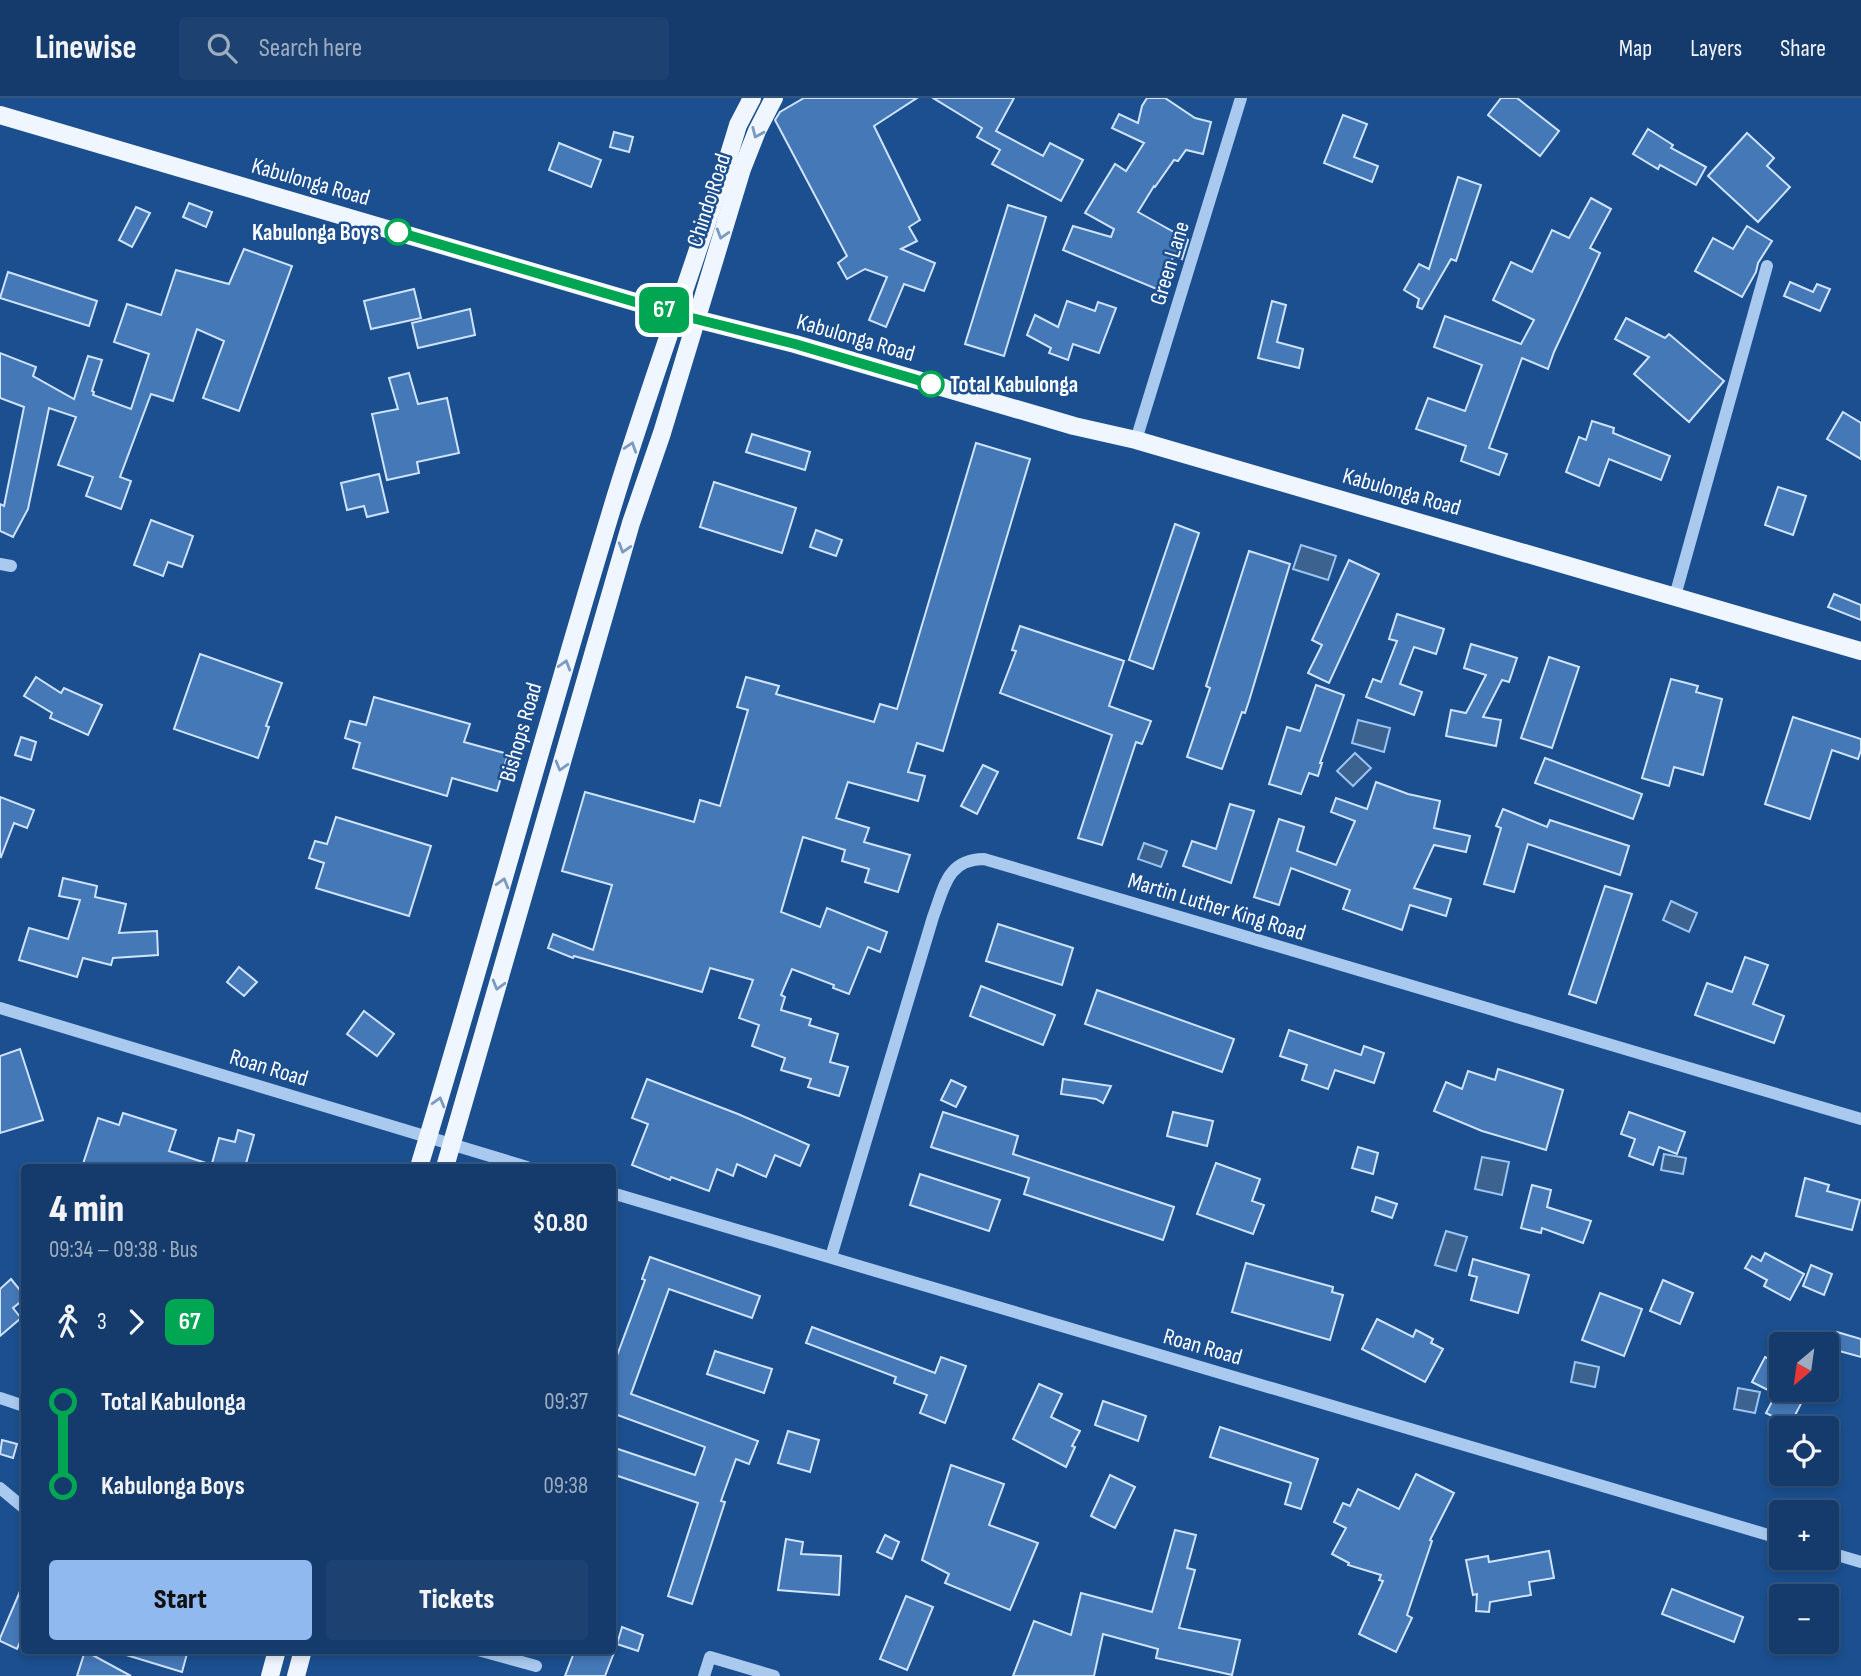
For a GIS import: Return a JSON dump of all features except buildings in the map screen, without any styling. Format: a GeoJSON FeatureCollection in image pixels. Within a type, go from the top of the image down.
{"type":"FeatureCollection","features":[{"type":"Feature","properties":{"kind":"main road","name":"Chindo Road"},"geometry":{"type":"LineString","coordinates":[[676,314],[738,125],[752,98]]}},
{"type":"Feature","properties":{"kind":"main road","name":"Chindo Road"},"geometry":{"type":"LineString","coordinates":[[696,319],[742,169],[774,98]]}},
{"type":"Feature","properties":{"kind":"main road","name":"Kabulonga Road"},"geometry":{"type":"LineString","coordinates":[[0,115],[676,314],[795,344],[1074,426],[1136,440],[1861,651]]}},
{"type":"Feature","properties":{"kind":"main road","name":"Bishops Road"},"geometry":{"type":"LineString","coordinates":[[420,1164],[610,514],[676,314]]}},
{"type":"Feature","properties":{"kind":"main road"},"geometry":{"type":"LineString","coordinates":[[446,1164],[631,523],[663,433],[696,319]]}},
{"type":"Feature","properties":{"kind":"main road"},"geometry":{"type":"LineString","coordinates":[[270,1676],[276,1654]]}},
{"type":"Feature","properties":{"kind":"main road"},"geometry":{"type":"LineString","coordinates":[[296,1676],[302,1654]]}},
{"type":"Feature","properties":{"kind":"street","name":"Green Lane"},"geometry":{"type":"LineString","coordinates":[[1136,440],[1241,98]]}},
{"type":"Feature","properties":{"kind":"street"},"geometry":{"type":"LineString","coordinates":[[1675,596],[1767,266]]}},
{"type":"Feature","properties":{"kind":"street","name":"Martin Luther King Road"},"geometry":{"type":"LineString","coordinates":[[831,1257],[933,917],[949,874],[971,859],[984,859],[1861,1119]]}},
{"type":"Feature","properties":{"kind":"street","name":"Roan Road"},"geometry":{"type":"LineString","coordinates":[[0,1008],[517,1164]]}},
{"type":"Feature","properties":{"kind":"street","name":"Roan Road"},"geometry":{"type":"LineString","coordinates":[[616,1194],[1769,1535]]}},
{"type":"Feature","properties":{"kind":"street"},"geometry":{"type":"LineString","coordinates":[[0,1398],[21,1405]]}},
{"type":"Feature","properties":{"kind":"street"},"geometry":{"type":"LineString","coordinates":[[0,1488],[21,1506]]}},
{"type":"Feature","properties":{"kind":"street"},"geometry":{"type":"LineString","coordinates":[[1839,1556],[1861,1562]]}},
{"type":"Feature","properties":{"kind":"street"},"geometry":{"type":"LineString","coordinates":[[493,1654],[537,1666]]}},
{"type":"Feature","properties":{"kind":"street"},"geometry":{"type":"LineString","coordinates":[[704,1676],[710,1657],[774,1676]]}},
{"type":"Feature","properties":{"kind":"water"},"geometry":{"type":"Polygon","coordinates":[[[1301,545],[1336,556],[1328,580],[1293,569],[1301,545]]]}},
{"type":"Feature","properties":{"kind":"water"},"geometry":{"type":"Polygon","coordinates":[[[1358,720],[1390,728],[1384,752],[1352,743],[1358,720]]]}},
{"type":"Feature","properties":{"kind":"water"},"geometry":{"type":"Polygon","coordinates":[[[1355,753],[1371,768],[1353,786],[1337,771],[1355,753]]]}},
{"type":"Feature","properties":{"kind":"water"},"geometry":{"type":"Polygon","coordinates":[[[1144,843],[1167,851],[1161,867],[1138,859],[1144,843]]]}},
{"type":"Feature","properties":{"kind":"water"},"geometry":{"type":"Polygon","coordinates":[[[1671,901],[1697,913],[1689,932],[1663,920],[1671,901]]]}},
{"type":"Feature","properties":{"kind":"water"},"geometry":{"type":"Polygon","coordinates":[[[1664,1154],[1686,1158],[1683,1174],[1661,1170],[1664,1154]]]}},
{"type":"Feature","properties":{"kind":"water"},"geometry":{"type":"Polygon","coordinates":[[[1482,1157],[1509,1162],[1502,1195],[1475,1189],[1482,1157]]]}},
{"type":"Feature","properties":{"kind":"water"},"geometry":{"type":"Polygon","coordinates":[[[1446,1231],[1467,1237],[1456,1271],[1435,1265],[1446,1231]]]}},
{"type":"Feature","properties":{"kind":"water"},"geometry":{"type":"Polygon","coordinates":[[[1575,1362],[1599,1367],[1595,1387],[1571,1382],[1575,1362]]]}},
{"type":"Feature","properties":{"kind":"water"},"geometry":{"type":"Polygon","coordinates":[[[1738,1388],[1760,1392],[1755,1413],[1734,1409],[1738,1388]]]}},
{"type":"Feature","properties":{"kind":"bus line","name":"67"},"geometry":{"type":"LineString","coordinates":[[398,232],[676,314],[795,344],[931,384]]}},
{"type":"Feature","properties":{"kind":"place","name":"Kabulonga Boys"},"geometry":{"type":"Point","coordinates":[398,232]}},
{"type":"Feature","properties":{"kind":"place","name":"Total Kabulonga"},"geometry":{"type":"Point","coordinates":[931,384]}}]}
